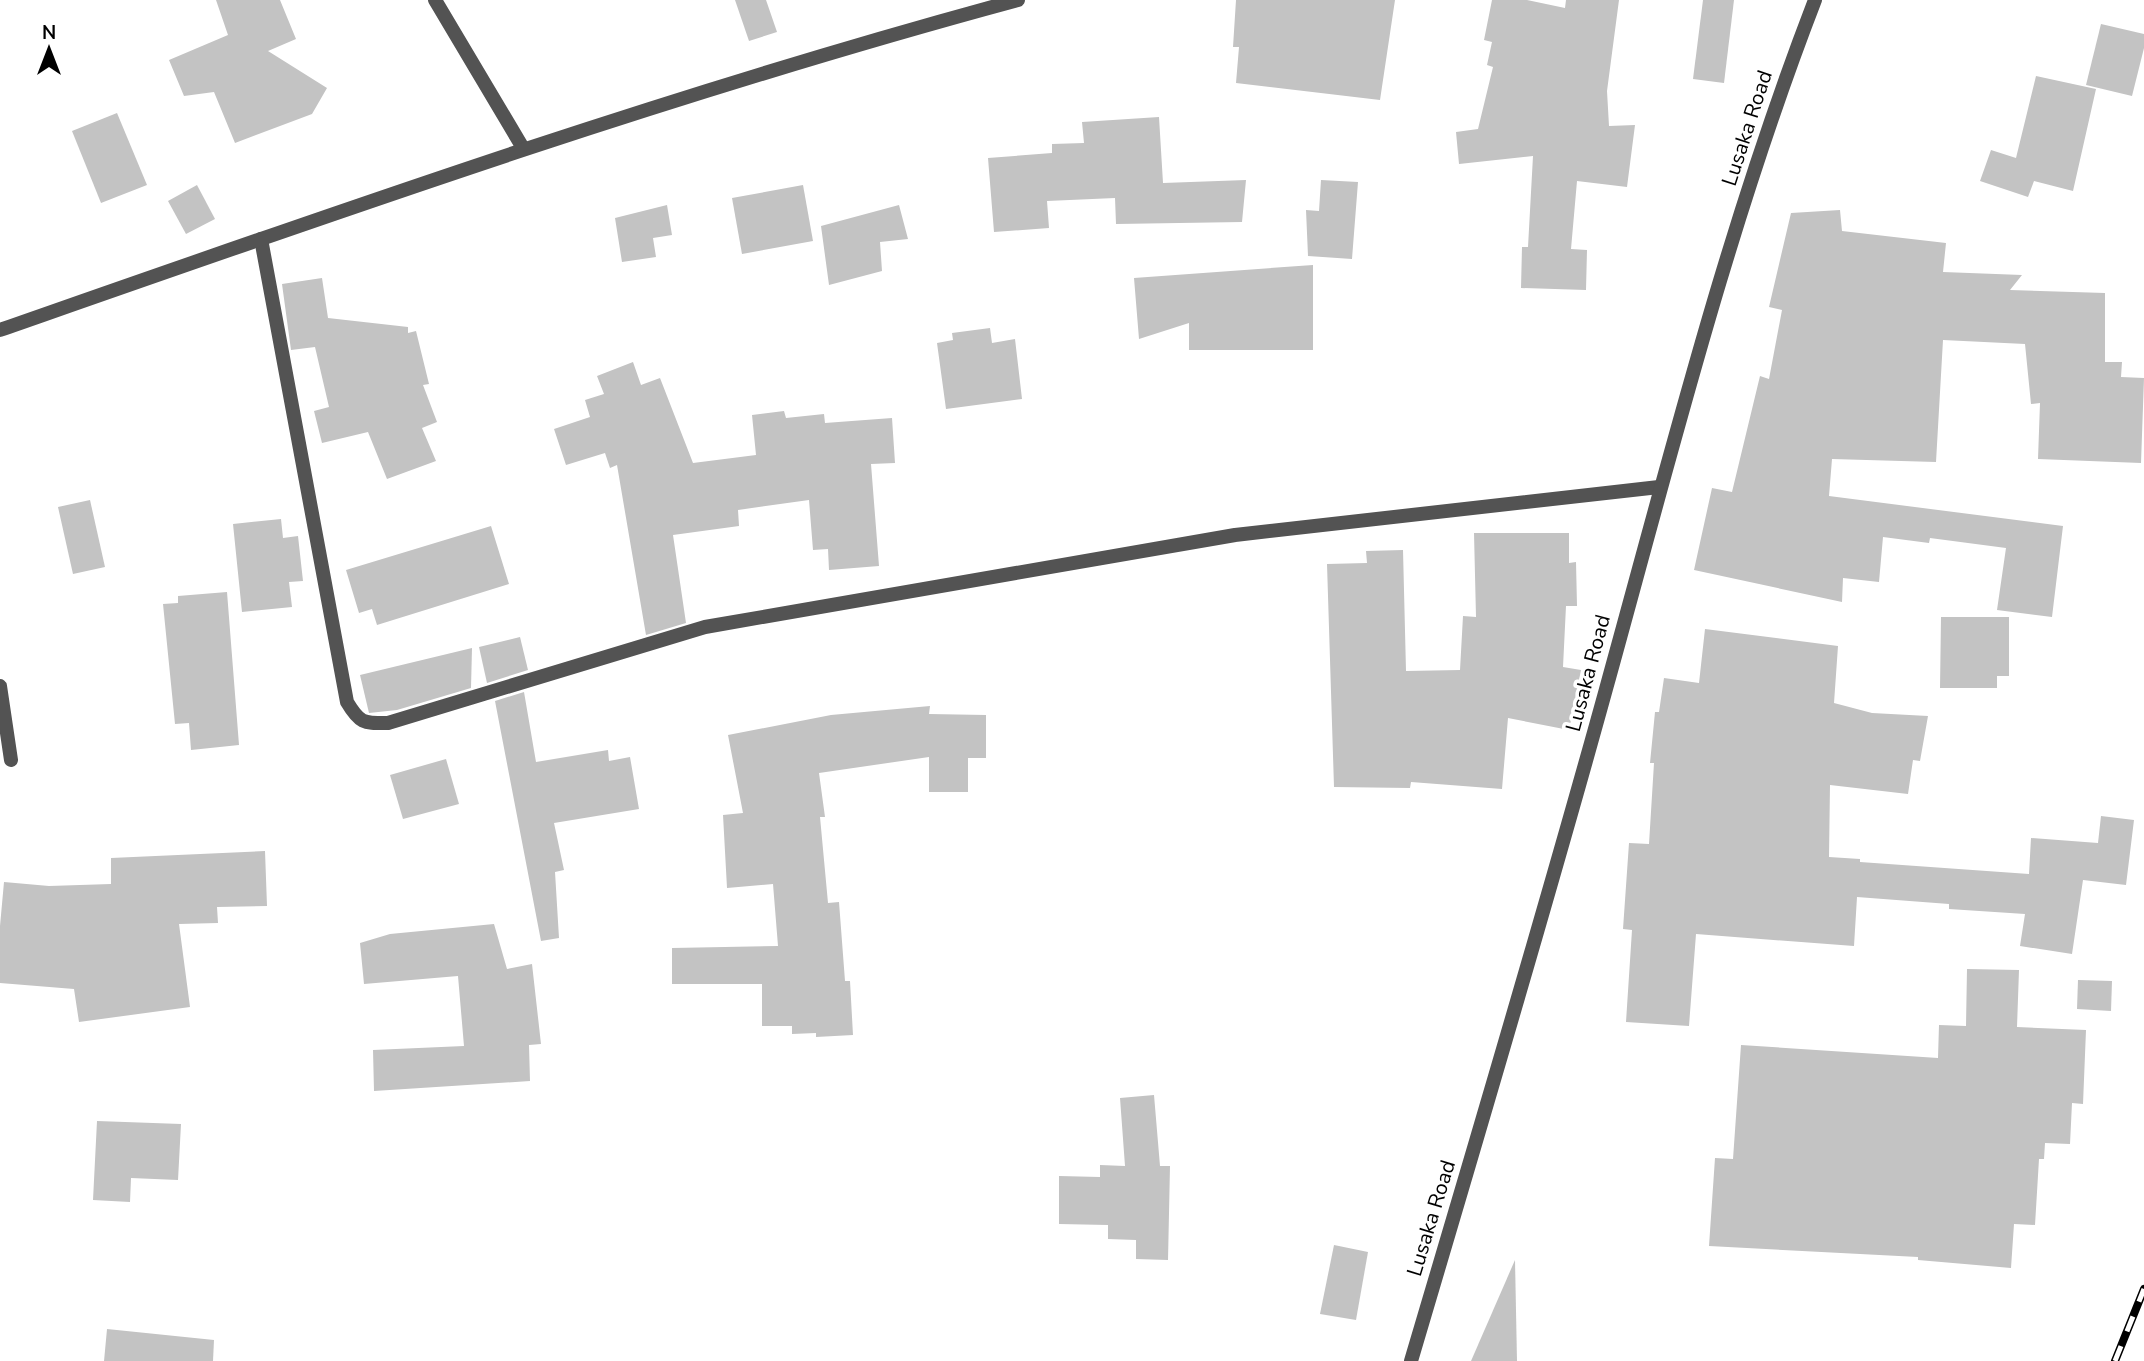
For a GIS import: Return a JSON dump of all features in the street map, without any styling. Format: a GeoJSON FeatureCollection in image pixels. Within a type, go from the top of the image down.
{"type":"FeatureCollection","features":[{"type":"Feature","properties":{"kind":"street"},"geometry":{"type":"LineString","coordinates":[[435,0],[523,148]]}},
{"type":"Feature","properties":{"kind":"street"},"geometry":{"type":"LineString","coordinates":[[0,330],[523,148],[861,43],[1018,0]]}},
{"type":"Feature","properties":{"kind":"street","name":"Lusaka Road"},"geometry":{"type":"LineString","coordinates":[[1411,1361],[1595,727],[1711,305],[1792,60],[1815,0]]}},
{"type":"Feature","properties":{"kind":"street"},"geometry":{"type":"LineString","coordinates":[[261,239],[347,702],[357,718],[367,723],[388,723],[705,626],[1235,535],[1659,487]]}},
{"type":"Feature","properties":{"kind":"street"},"geometry":{"type":"LineString","coordinates":[[0,686],[11,760]]}},
{"type":"Feature","properties":{"kind":"building"},"geometry":{"type":"Polygon","coordinates":[[[216,0],[280,0],[296,39],[268,51],[327,88],[312,114],[235,143],[214,92],[184,96],[169,60],[228,35],[216,0]]]}},
{"type":"Feature","properties":{"kind":"building"},"geometry":{"type":"Polygon","coordinates":[[[735,0],[766,0],[777,32],[749,41],[735,0]]]}},
{"type":"Feature","properties":{"kind":"building"},"geometry":{"type":"Polygon","coordinates":[[[1236,0],[1395,0],[1380,100],[1236,83],[1239,47],[1233,47],[1236,0]]]}},
{"type":"Feature","properties":{"kind":"building"},"geometry":{"type":"Polygon","coordinates":[[[1492,0],[1527,0],[1565,8],[1566,0],[1619,0],[1607,91],[1609,126],[1635,125],[1627,187],[1577,181],[1571,249],[1587,250],[1586,290],[1521,288],[1522,247],[1528,247],[1533,156],[1459,164],[1456,132],[1478,129],[1493,67],[1487,65],[1492,42],[1484,40],[1492,0]]]}},
{"type":"Feature","properties":{"kind":"building"},"geometry":{"type":"Polygon","coordinates":[[[1703,0],[1734,0],[1724,83],[1693,79],[1703,0]]]}},
{"type":"Feature","properties":{"kind":"building"},"geometry":{"type":"Polygon","coordinates":[[[2101,24],[2144,34],[2144,48],[2132,96],[2086,85],[2101,24]]]}},
{"type":"Feature","properties":{"kind":"building"},"geometry":{"type":"Polygon","coordinates":[[[2036,76],[2096,89],[2073,191],[2034,181],[2028,197],[1980,181],[1991,150],[2016,158],[2036,76]]]}},
{"type":"Feature","properties":{"kind":"building"},"geometry":{"type":"Polygon","coordinates":[[[117,113],[147,185],[101,203],[72,131],[117,113]]]}},
{"type":"Feature","properties":{"kind":"building"},"geometry":{"type":"Polygon","coordinates":[[[1159,117],[1163,183],[1246,180],[1242,222],[1116,224],[1115,198],[1047,201],[1049,228],[994,232],[988,158],[1052,153],[1052,144],[1084,143],[1082,122],[1159,117]]]}},
{"type":"Feature","properties":{"kind":"building"},"geometry":{"type":"Polygon","coordinates":[[[1321,180],[1358,182],[1352,259],[1308,256],[1306,210],[1319,211],[1321,180]]]}},
{"type":"Feature","properties":{"kind":"building"},"geometry":{"type":"Polygon","coordinates":[[[197,185],[215,219],[186,234],[168,201],[197,185]]]}},
{"type":"Feature","properties":{"kind":"building"},"geometry":{"type":"Polygon","coordinates":[[[803,185],[813,241],[742,254],[732,198],[803,185]]]}},
{"type":"Feature","properties":{"kind":"building"},"geometry":{"type":"Polygon","coordinates":[[[667,205],[672,235],[653,238],[656,257],[622,262],[615,218],[667,205]]]}},
{"type":"Feature","properties":{"kind":"building"},"geometry":{"type":"Polygon","coordinates":[[[899,205],[908,239],[880,242],[882,271],[829,285],[821,226],[899,205]]]}},
{"type":"Feature","properties":{"kind":"building"},"geometry":{"type":"Polygon","coordinates":[[[1840,210],[1842,231],[1946,243],[1943,272],[2022,275],[2010,290],[2105,293],[2105,362],[2122,362],[2121,377],[2144,378],[2141,463],[2038,459],[2040,403],[2031,404],[2025,344],[1943,340],[1936,462],[1832,459],[1829,496],[2063,526],[2052,617],[1997,610],[2006,548],[1930,538],[1929,543],[1883,537],[1879,582],[1843,578],[1842,602],[1694,570],[1712,488],[1732,492],[1760,376],[1769,379],[1782,310],[1769,307],[1791,213],[1840,210]]]}},
{"type":"Feature","properties":{"kind":"building"},"geometry":{"type":"Polygon","coordinates":[[[1313,265],[1313,350],[1189,350],[1189,323],[1139,339],[1134,278],[1313,265]]]}},
{"type":"Feature","properties":{"kind":"building"},"geometry":{"type":"Polygon","coordinates":[[[322,278],[328,318],[408,327],[408,333],[416,331],[429,384],[423,385],[437,422],[422,428],[436,461],[387,479],[368,432],[322,443],[314,411],[329,407],[315,347],[291,350],[282,284],[322,278]]]}},
{"type":"Feature","properties":{"kind":"building"},"geometry":{"type":"Polygon","coordinates":[[[990,328],[992,343],[1015,339],[1022,399],[946,409],[937,343],[953,340],[952,333],[990,328]]]}},
{"type":"Feature","properties":{"kind":"building"},"geometry":{"type":"Polygon","coordinates":[[[633,362],[641,385],[660,378],[693,463],[756,455],[752,415],[784,411],[786,418],[824,414],[825,423],[892,418],[895,463],[871,464],[879,566],[829,570],[828,549],[813,550],[809,500],[738,510],[739,526],[673,535],[686,623],[646,635],[617,465],[610,468],[605,453],[566,465],[554,429],[590,417],[585,400],[604,394],[597,376],[633,362]]]}},
{"type":"Feature","properties":{"kind":"building"},"geometry":{"type":"Polygon","coordinates":[[[90,500],[105,567],[73,574],[58,507],[90,500]]]}},
{"type":"Feature","properties":{"kind":"building"},"geometry":{"type":"Polygon","coordinates":[[[281,519],[283,538],[298,536],[303,581],[289,582],[292,607],[242,612],[233,524],[281,519]]]}},
{"type":"Feature","properties":{"kind":"building"},"geometry":{"type":"Polygon","coordinates":[[[491,526],[509,584],[377,625],[372,609],[359,613],[346,570],[491,526]]]}},
{"type":"Feature","properties":{"kind":"building"},"geometry":{"type":"Polygon","coordinates":[[[1474,533],[1569,533],[1569,563],[1576,562],[1577,606],[1566,606],[1563,667],[1581,670],[1569,730],[1508,718],[1502,789],[1411,782],[1410,788],[1334,787],[1327,564],[1367,563],[1366,551],[1403,550],[1406,671],[1460,670],[1463,616],[1476,617],[1474,533]]]}},
{"type":"Feature","properties":{"kind":"building"},"geometry":{"type":"Polygon","coordinates":[[[227,592],[239,745],[191,750],[189,723],[175,724],[163,604],[178,603],[178,596],[227,592]]]}},
{"type":"Feature","properties":{"kind":"building"},"geometry":{"type":"Polygon","coordinates":[[[1941,617],[2009,617],[2009,676],[1997,676],[1997,688],[1940,688],[1941,617]]]}},
{"type":"Feature","properties":{"kind":"building"},"geometry":{"type":"Polygon","coordinates":[[[1705,629],[1838,646],[1834,703],[1872,713],[1928,716],[1920,761],[1913,760],[1908,794],[1830,785],[1829,857],[1860,859],[1860,862],[2029,874],[2031,838],[2098,843],[2101,816],[2134,820],[2126,885],[2083,880],[2072,954],[2020,946],[2025,914],[1949,909],[1949,904],[1857,897],[1854,946],[1696,934],[1689,1026],[1626,1022],[1632,930],[1623,929],[1629,843],[1649,844],[1654,763],[1650,763],[1655,712],[1659,712],[1664,678],[1699,683],[1705,629]]]}},
{"type":"Feature","properties":{"kind":"building"},"geometry":{"type":"Polygon","coordinates":[[[520,637],[528,670],[487,683],[479,647],[520,637]]]}},
{"type":"Feature","properties":{"kind":"building"},"geometry":{"type":"Polygon","coordinates":[[[472,648],[471,688],[397,710],[369,713],[360,675],[472,648]]]}},
{"type":"Feature","properties":{"kind":"building"},"geometry":{"type":"Polygon","coordinates":[[[524,692],[536,762],[608,750],[609,761],[630,757],[639,809],[554,823],[564,870],[555,872],[559,938],[541,941],[495,701],[524,692]]]}},
{"type":"Feature","properties":{"kind":"building"},"geometry":{"type":"Polygon","coordinates":[[[930,706],[929,714],[986,715],[986,758],[968,758],[968,792],[929,792],[929,757],[819,773],[825,817],[820,817],[828,903],[839,902],[845,981],[850,981],[853,1035],[816,1037],[816,1033],[792,1034],[792,1026],[762,1026],[762,984],[672,984],[672,948],[778,946],[773,884],[727,888],[723,815],[743,813],[728,735],[831,715],[930,706]]]}},
{"type":"Feature","properties":{"kind":"building"},"geometry":{"type":"Polygon","coordinates":[[[446,759],[459,804],[403,819],[390,775],[446,759]]]}},
{"type":"Feature","properties":{"kind":"building"},"geometry":{"type":"Polygon","coordinates":[[[265,851],[267,906],[217,907],[218,923],[179,924],[190,1007],[79,1022],[74,989],[0,983],[0,926],[4,882],[49,886],[111,884],[111,858],[265,851]]]}},
{"type":"Feature","properties":{"kind":"building"},"geometry":{"type":"Polygon","coordinates":[[[494,924],[507,969],[532,964],[541,1044],[529,1045],[530,1081],[374,1091],[373,1050],[464,1046],[458,976],[364,984],[360,943],[390,934],[494,924]]]}},
{"type":"Feature","properties":{"kind":"building"},"geometry":{"type":"Polygon","coordinates":[[[1967,969],[2019,970],[2017,1027],[2086,1030],[2083,1104],[2072,1103],[2070,1144],[2045,1143],[2044,1159],[2039,1159],[2035,1225],[2014,1224],[2011,1268],[1918,1260],[1918,1257],[1709,1246],[1715,1158],[1733,1159],[1741,1045],[1938,1058],[1939,1025],[1966,1026],[1967,969]]]}},
{"type":"Feature","properties":{"kind":"building"},"geometry":{"type":"Polygon","coordinates":[[[2078,980],[2112,981],[2111,1011],[2077,1009],[2078,980]]]}},
{"type":"Feature","properties":{"kind":"building"},"geometry":{"type":"Polygon","coordinates":[[[1154,1095],[1160,1166],[1170,1166],[1168,1260],[1136,1259],[1136,1240],[1108,1239],[1108,1225],[1059,1224],[1059,1176],[1100,1177],[1100,1165],[1125,1166],[1120,1098],[1154,1095]]]}},
{"type":"Feature","properties":{"kind":"building"},"geometry":{"type":"Polygon","coordinates":[[[97,1121],[181,1124],[178,1180],[131,1178],[130,1202],[93,1200],[97,1121]]]}},
{"type":"Feature","properties":{"kind":"building"},"geometry":{"type":"Polygon","coordinates":[[[1334,1245],[1368,1252],[1356,1320],[1320,1314],[1334,1245]]]}},
{"type":"Feature","properties":{"kind":"building"},"geometry":{"type":"Polygon","coordinates":[[[1515,1260],[1517,1361],[1471,1361],[1515,1260]]]}},
{"type":"Feature","properties":{"kind":"building"},"geometry":{"type":"Polygon","coordinates":[[[107,1329],[214,1340],[213,1361],[104,1361],[107,1329]]]}},
{"type":"Feature","properties":{"kind":"railway"},"geometry":{"type":"LineString","coordinates":[[2115,1361],[2144,1289]]}}]}
